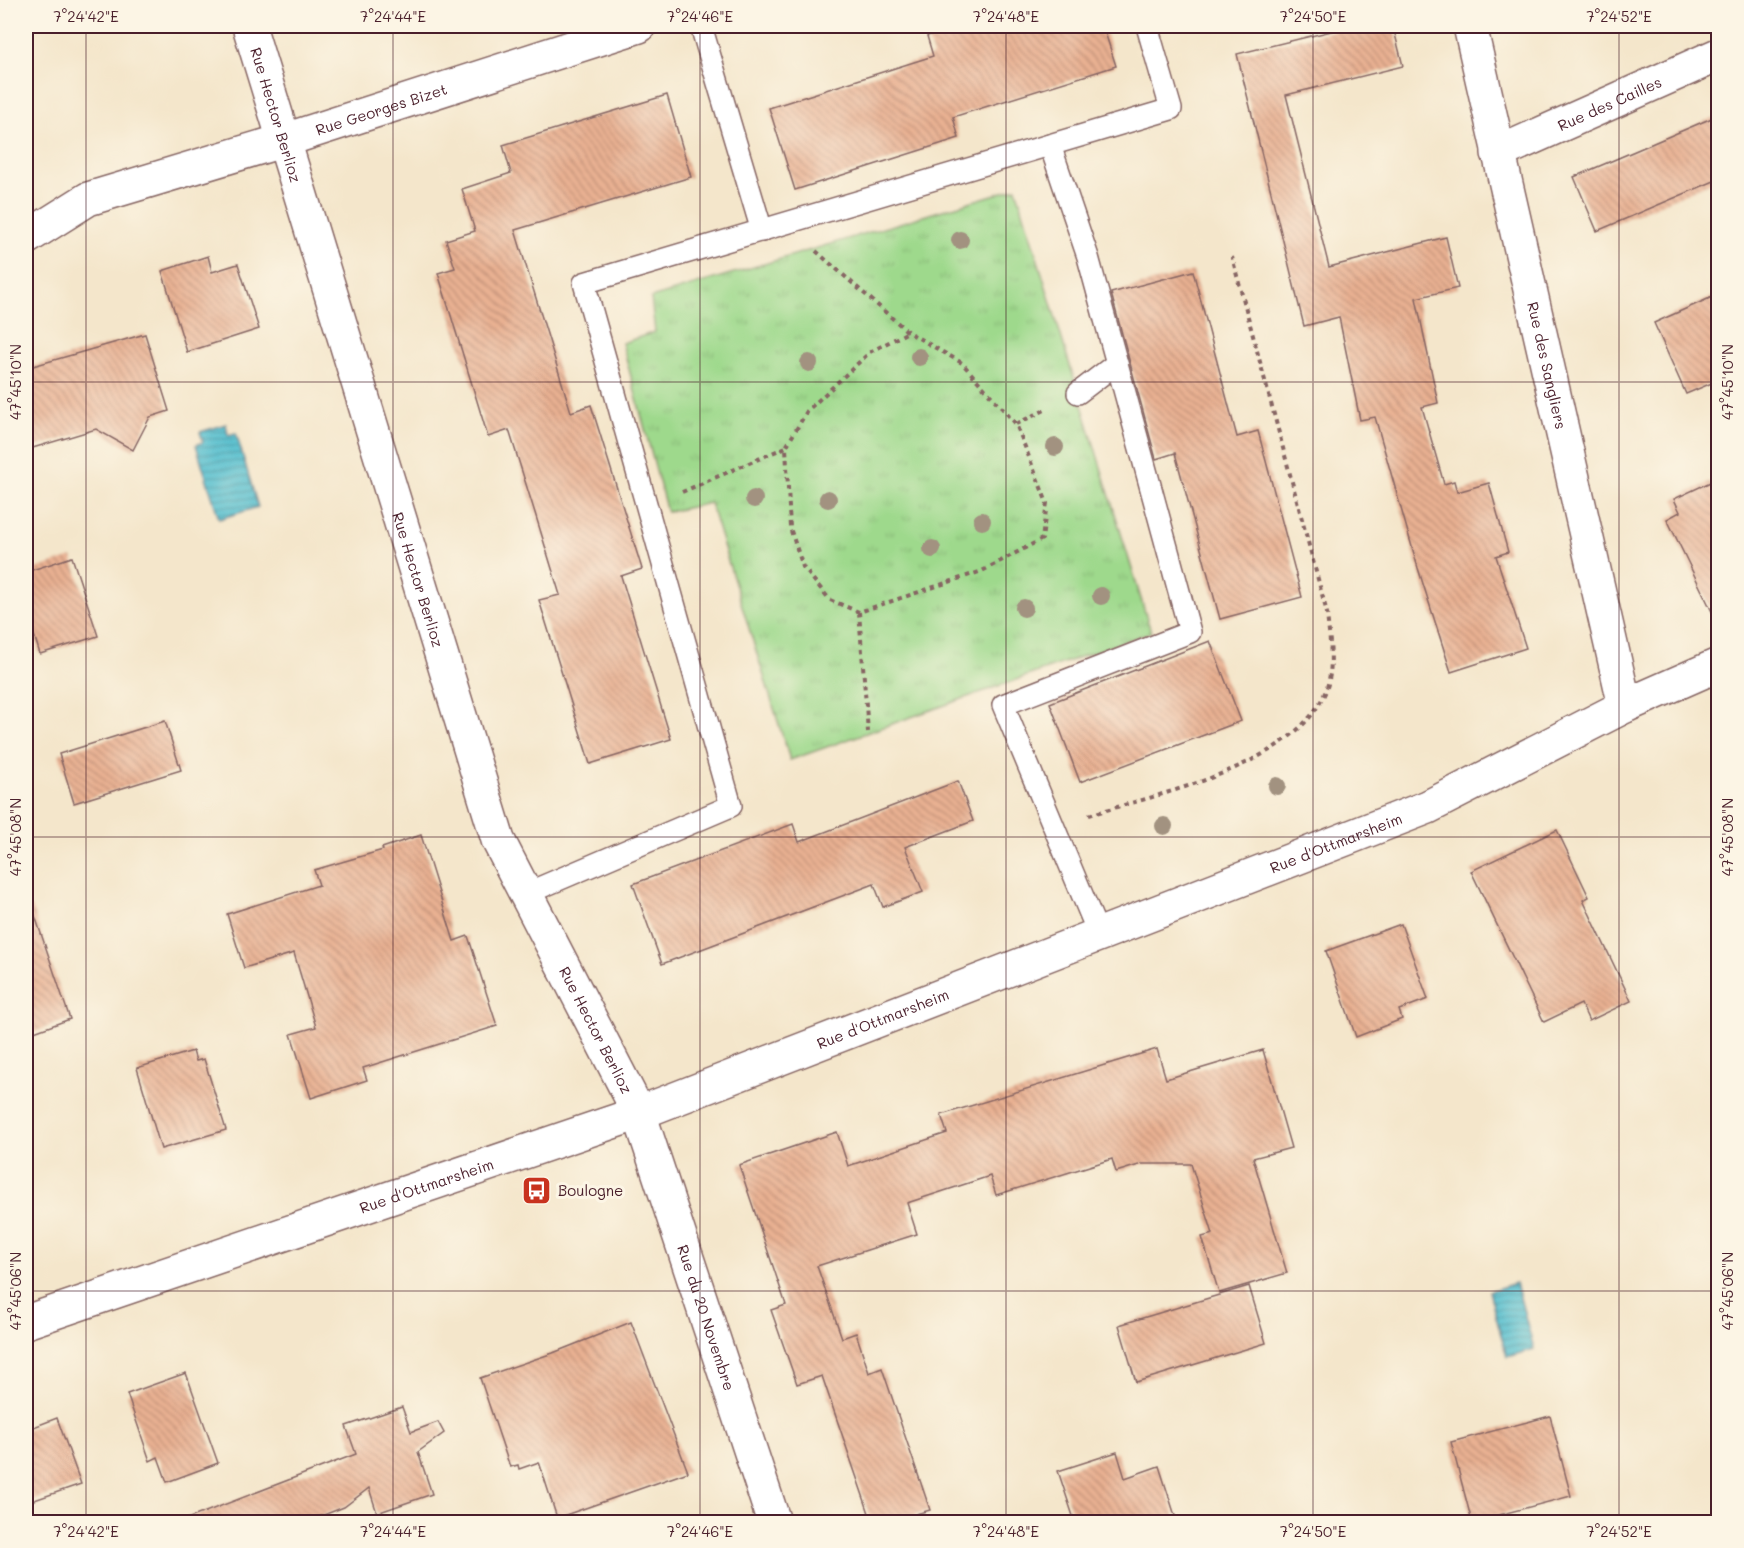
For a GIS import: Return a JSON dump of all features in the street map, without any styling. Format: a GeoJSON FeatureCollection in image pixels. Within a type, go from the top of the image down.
{"type":"FeatureCollection","features":[{"type":"Feature","properties":{"kind":"street","name":"Rue Hector Berlioz"},"geometry":{"type":"LineString","coordinates":[[249,26],[498,840],[639,1113]]}},
{"type":"Feature","properties":{"kind":"street","name":"Rue Georges Bizet"},"geometry":{"type":"LineString","coordinates":[[26,238],[88,199],[285,140],[639,26]]}},
{"type":"Feature","properties":{"kind":"street","name":"Rue des Sangliers"},"geometry":{"type":"LineString","coordinates":[[1470,26],[1625,706]]}},
{"type":"Feature","properties":{"kind":"street","name":"Rue des Cailles"},"geometry":{"type":"LineString","coordinates":[[1498,153],[1719,55]]}},
{"type":"Feature","properties":{"kind":"street","name":"Rue d'Ottmarsheim"},"geometry":{"type":"LineString","coordinates":[[26,1322],[639,1113],[1099,935],[1428,807],[1625,706],[1719,665]]}},
{"type":"Feature","properties":{"kind":"street","name":"Rue du 20 Novembre"},"geometry":{"type":"LineString","coordinates":[[639,1113],[774,1522]]}},
{"type":"Feature","properties":{"kind":"lane"},"geometry":{"type":"LineString","coordinates":[[701,26],[762,231]]}},
{"type":"Feature","properties":{"kind":"lane"},"geometry":{"type":"LineString","coordinates":[[525,894],[731,806],[656,505],[584,283],[1171,109],[1147,26]]}},
{"type":"Feature","properties":{"kind":"lane"},"geometry":{"type":"LineString","coordinates":[[1050,145],[1088,257],[1190,632],[1003,705],[1099,935]]}},
{"type":"Feature","properties":{"kind":"lane"},"geometry":{"type":"LineString","coordinates":[[1078,393],[1117,363]]}},
{"type":"Feature","properties":{"kind":"path"},"geometry":{"type":"LineString","coordinates":[[814,249],[908,332],[962,363],[1016,424],[1047,503],[1042,539],[982,571],[859,612],[830,600],[803,567],[790,528],[786,447],[807,411],[870,352],[908,332]]}},
{"type":"Feature","properties":{"kind":"path"},"geometry":{"type":"LineString","coordinates":[[1053,825],[1222,775],[1277,745],[1305,723],[1324,694],[1332,668],[1327,613],[1232,257]]}},
{"type":"Feature","properties":{"kind":"path"},"geometry":{"type":"LineString","coordinates":[[656,505],[786,447]]}},
{"type":"Feature","properties":{"kind":"path"},"geometry":{"type":"LineString","coordinates":[[859,612],[868,732]]}},
{"type":"Feature","properties":{"kind":"green space"},"geometry":{"type":"Polygon","coordinates":[[[1016,188],[1151,632],[790,760],[710,503],[667,512],[622,343],[655,332],[651,298],[1016,188]]]}},
{"type":"Feature","properties":{"kind":"water"},"geometry":{"type":"Polygon","coordinates":[[[226,424],[228,435],[236,433],[258,507],[219,519],[196,445],[203,442],[200,432],[226,424]]]}},
{"type":"Feature","properties":{"kind":"water"},"geometry":{"type":"Polygon","coordinates":[[[1516,1283],[1534,1349],[1507,1357],[1489,1291],[1516,1283]]]}},
{"type":"Feature","properties":{"kind":"building"},"geometry":{"type":"Polygon","coordinates":[[[959,26],[1103,26],[1116,66],[953,117],[959,138],[795,190],[769,108],[933,56],[927,36],[959,26]]]}},
{"type":"Feature","properties":{"kind":"building"},"geometry":{"type":"Polygon","coordinates":[[[1352,26],[1393,26],[1403,66],[1286,95],[1329,267],[1446,237],[1458,288],[1416,298],[1438,403],[1422,407],[1444,484],[1454,481],[1457,492],[1489,483],[1508,552],[1496,556],[1526,648],[1451,672],[1418,568],[1375,417],[1360,420],[1339,317],[1304,326],[1237,54],[1352,26]]]}},
{"type":"Feature","properties":{"kind":"building"},"geometry":{"type":"Polygon","coordinates":[[[667,95],[691,177],[515,230],[571,412],[591,405],[642,569],[621,576],[671,739],[590,764],[539,600],[560,595],[535,513],[509,430],[488,437],[438,273],[455,268],[446,240],[475,231],[462,189],[511,173],[503,145],[667,95]]]}},
{"type":"Feature","properties":{"kind":"building"},"geometry":{"type":"Polygon","coordinates":[[[1719,115],[1719,179],[1597,231],[1574,177],[1719,115]]]}},
{"type":"Feature","properties":{"kind":"building"},"geometry":{"type":"Polygon","coordinates":[[[208,256],[212,272],[238,264],[259,329],[187,352],[162,271],[208,256]]]}},
{"type":"Feature","properties":{"kind":"building"},"geometry":{"type":"Polygon","coordinates":[[[1193,271],[1237,437],[1258,431],[1302,597],[1220,619],[1175,453],[1156,459],[1111,293],[1193,271]]]}},
{"type":"Feature","properties":{"kind":"building"},"geometry":{"type":"Polygon","coordinates":[[[1719,294],[1719,380],[1686,394],[1654,323],[1719,294]]]}},
{"type":"Feature","properties":{"kind":"building"},"geometry":{"type":"Polygon","coordinates":[[[145,334],[169,411],[150,417],[133,450],[96,429],[26,450],[26,368],[145,334]]]}},
{"type":"Feature","properties":{"kind":"building"},"geometry":{"type":"Polygon","coordinates":[[[1719,478],[1719,626],[1667,519],[1680,512],[1674,499],[1719,478]]]}},
{"type":"Feature","properties":{"kind":"building"},"geometry":{"type":"Polygon","coordinates":[[[72,557],[98,636],[40,654],[26,609],[26,572],[72,557]]]}},
{"type":"Feature","properties":{"kind":"building"},"geometry":{"type":"Polygon","coordinates":[[[1210,641],[1241,721],[1080,782],[1050,703],[1210,641]]]}},
{"type":"Feature","properties":{"kind":"building"},"geometry":{"type":"Polygon","coordinates":[[[165,721],[181,770],[74,803],[59,754],[165,721]]]}},
{"type":"Feature","properties":{"kind":"building"},"geometry":{"type":"Polygon","coordinates":[[[958,781],[973,821],[905,847],[923,892],[883,907],[874,884],[662,964],[633,884],[793,824],[799,842],[958,781]]]}},
{"type":"Feature","properties":{"kind":"building"},"geometry":{"type":"Polygon","coordinates":[[[1557,830],[1589,897],[1583,900],[1631,1001],[1589,1021],[1581,1004],[1544,1022],[1471,871],[1557,830]]]}},
{"type":"Feature","properties":{"kind":"building"},"geometry":{"type":"Polygon","coordinates":[[[421,835],[454,941],[468,936],[497,1026],[363,1068],[367,1080],[311,1098],[291,1034],[316,1027],[294,953],[244,968],[227,914],[319,885],[314,870],[383,850],[382,848],[421,835]]]}},
{"type":"Feature","properties":{"kind":"building"},"geometry":{"type":"Polygon","coordinates":[[[32,907],[70,1019],[26,1035],[26,908],[32,907]]]}},
{"type":"Feature","properties":{"kind":"building"},"geometry":{"type":"Polygon","coordinates":[[[1401,924],[1428,999],[1399,1010],[1402,1019],[1356,1037],[1326,951],[1401,924]]]}},
{"type":"Feature","properties":{"kind":"building"},"geometry":{"type":"Polygon","coordinates":[[[1157,1049],[1166,1079],[1263,1050],[1291,1148],[1253,1158],[1287,1273],[1219,1293],[1202,1237],[1213,1234],[1191,1164],[1142,1164],[1116,1172],[1112,1159],[996,1195],[990,1176],[907,1203],[917,1234],[817,1266],[842,1338],[856,1333],[869,1373],[882,1368],[930,1510],[916,1514],[919,1522],[872,1522],[822,1376],[797,1384],[771,1310],[786,1305],[739,1165],[837,1132],[848,1166],[947,1133],[941,1115],[1157,1049]]]}},
{"type":"Feature","properties":{"kind":"building"},"geometry":{"type":"Polygon","coordinates":[[[193,1051],[196,1061],[204,1059],[226,1130],[161,1149],[137,1068],[193,1051]]]}},
{"type":"Feature","properties":{"kind":"building"},"geometry":{"type":"Polygon","coordinates":[[[1249,1286],[1266,1343],[1136,1382],[1119,1325],[1249,1286]]]}},
{"type":"Feature","properties":{"kind":"building"},"geometry":{"type":"Polygon","coordinates":[[[631,1322],[688,1472],[557,1518],[539,1462],[519,1469],[518,1465],[510,1467],[480,1378],[553,1353],[631,1322]]]}},
{"type":"Feature","properties":{"kind":"building"},"geometry":{"type":"Polygon","coordinates":[[[186,1373],[218,1463],[167,1482],[158,1457],[150,1461],[127,1394],[186,1373]]]}},
{"type":"Feature","properties":{"kind":"building"},"geometry":{"type":"Polygon","coordinates":[[[402,1407],[411,1432],[438,1422],[444,1433],[418,1452],[432,1494],[377,1513],[369,1488],[344,1507],[306,1522],[187,1522],[187,1519],[356,1454],[346,1426],[402,1407]]]}},
{"type":"Feature","properties":{"kind":"building"},"geometry":{"type":"Polygon","coordinates":[[[1550,1416],[1571,1496],[1472,1522],[1451,1442],[1550,1416]]]}},
{"type":"Feature","properties":{"kind":"building"},"geometry":{"type":"Polygon","coordinates":[[[57,1418],[81,1484],[26,1503],[26,1430],[57,1418]]]}},
{"type":"Feature","properties":{"kind":"building"},"geometry":{"type":"Polygon","coordinates":[[[1117,1452],[1125,1478],[1159,1466],[1177,1522],[1075,1522],[1058,1471],[1117,1452]]]}},
{"type":"Feature","properties":{"kind":"place","name":"Boulogne"},"geometry":{"type":"Point","coordinates":[537,1190]}}]}
